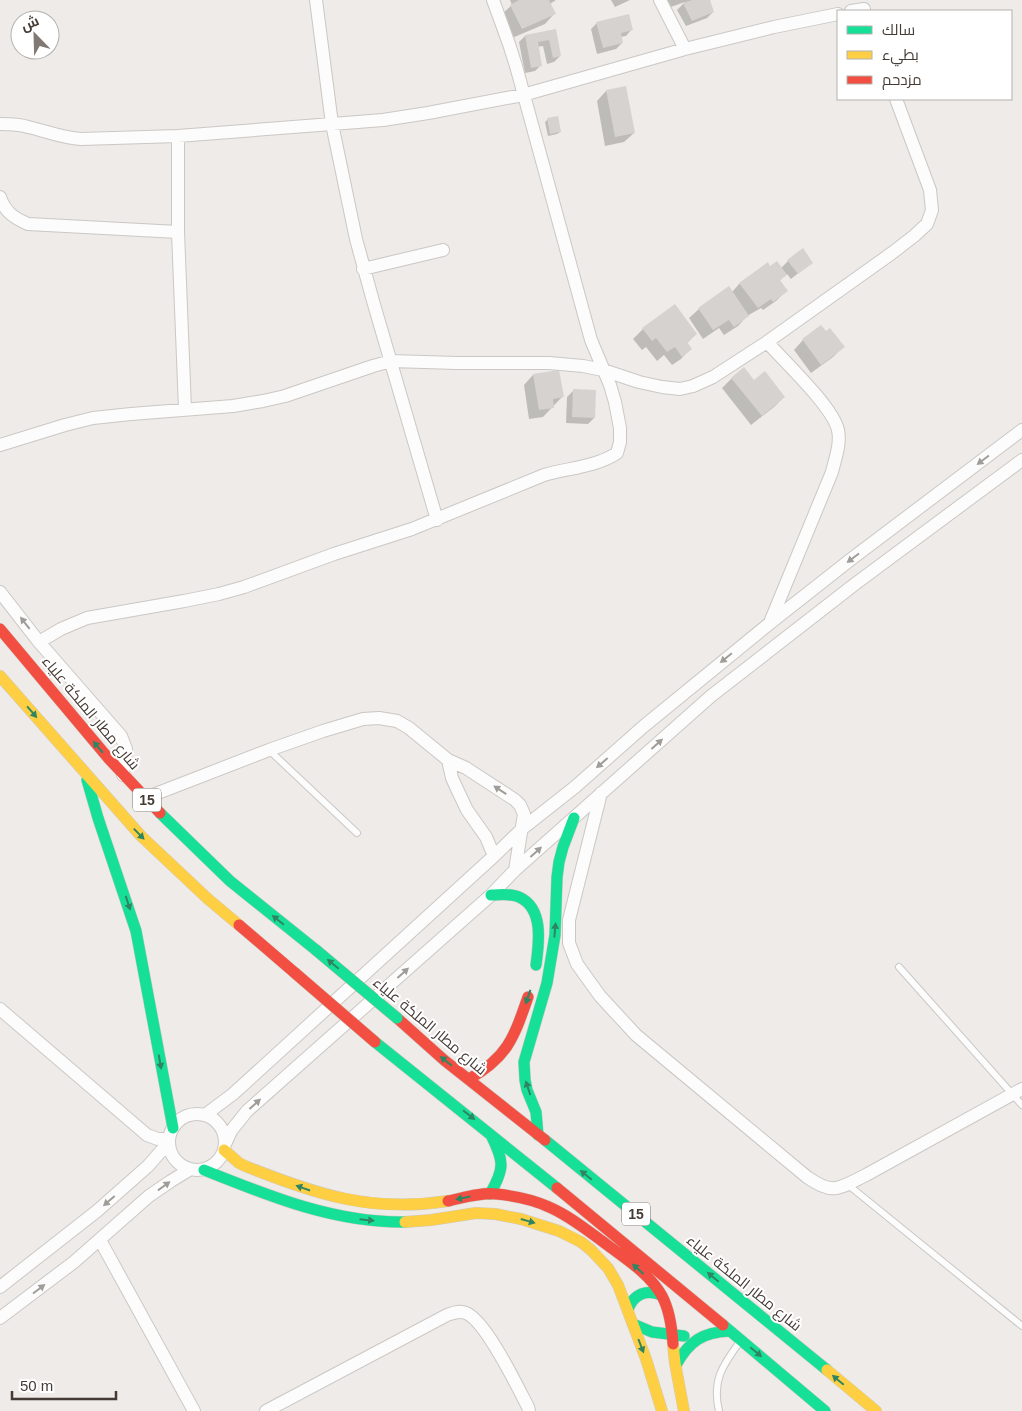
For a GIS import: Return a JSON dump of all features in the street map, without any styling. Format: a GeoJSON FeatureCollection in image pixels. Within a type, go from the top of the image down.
{"type":"FeatureCollection","features":[{"type":"Feature","properties":{"kind":"main road","name":"شارع مطار الملكة علياء"},"geometry":{"type":"LineString","coordinates":[[0,629],[108,759],[230,881],[316,950],[444,1060],[688,1256],[876,1411]]}},
{"type":"Feature","properties":{"kind":"main road","name":"15"},"geometry":{"type":"LineString","coordinates":[[2,680],[141,836],[208,899],[375,1042],[491,1133],[825,1411]]}},
{"type":"Feature","properties":{"kind":"main road"},"geometry":{"type":"LineString","coordinates":[[85,774],[136,931],[170,1136]]}},
{"type":"Feature","properties":{"kind":"main road"},"geometry":{"type":"LineString","coordinates":[[538,1135],[538,1120],[527,1090],[524,1062],[547,983],[555,935],[559,862],[574,818]]}},
{"type":"Feature","properties":{"kind":"main road"},"geometry":{"type":"LineString","coordinates":[[491,895],[519,898],[527,902],[533,909],[538,933],[538,951],[534,975]]}},
{"type":"Feature","properties":{"kind":"main road"},"geometry":{"type":"LineString","coordinates":[[470,1079],[487,1070],[507,1048],[512,1040],[530,990]]}},
{"type":"Feature","properties":{"kind":"main road"},"geometry":{"type":"LineString","coordinates":[[490,1194],[502,1166],[501,1158],[491,1133]]}},
{"type":"Feature","properties":{"kind":"main road"},"geometry":{"type":"LineString","coordinates":[[225,1146],[232,1158],[245,1166],[304,1190],[352,1202],[419,1204],[490,1194],[534,1200],[560,1211],[637,1267],[661,1295],[667,1310],[672,1335],[684,1411]]}},
{"type":"Feature","properties":{"kind":"main road"},"geometry":{"type":"LineString","coordinates":[[204,1170],[287,1201],[337,1215],[360,1219],[403,1222],[440,1219],[468,1214],[511,1216],[563,1232],[584,1243],[602,1260],[616,1280],[652,1376],[662,1411]]}},
{"type":"Feature","properties":{"kind":"main road"},"geometry":{"type":"LineString","coordinates":[[628,1309],[630,1302],[640,1293],[655,1292],[661,1295]]}},
{"type":"Feature","properties":{"kind":"main road"},"geometry":{"type":"LineString","coordinates":[[633,1324],[653,1334],[701,1336]]}},
{"type":"Feature","properties":{"kind":"main road"},"geometry":{"type":"LineString","coordinates":[[676,1365],[686,1348],[701,1336],[730,1331]]}},
{"type":"Feature","properties":{"kind":"street"},"geometry":{"type":"LineString","coordinates":[[316,0],[332,124],[363,269],[437,520]]}},
{"type":"Feature","properties":{"kind":"street"},"geometry":{"type":"LineString","coordinates":[[39,642],[87,618],[232,591],[266,580],[334,554],[385,539],[437,520],[544,475],[602,461],[617,453],[620,442],[620,428],[615,402],[591,340],[509,44],[493,0]]}},
{"type":"Feature","properties":{"kind":"street"},"geometry":{"type":"LineString","coordinates":[[660,0],[685,49]]}},
{"type":"Feature","properties":{"kind":"street"},"geometry":{"type":"LineString","coordinates":[[0,124],[25,126],[68,139],[81,139],[178,136],[401,117],[523,94],[685,49],[774,27],[837,14]]}},
{"type":"Feature","properties":{"kind":"street"},"geometry":{"type":"LineString","coordinates":[[0,445],[93,418],[233,406],[285,396],[391,361],[548,363],[603,370],[639,382],[662,387],[680,389],[694,386],[713,377],[766,342],[892,253],[927,224],[932,210],[930,190],[896,100]]}},
{"type":"Feature","properties":{"kind":"street"},"geometry":{"type":"LineString","coordinates":[[178,136],[178,232],[185,409]]}},
{"type":"Feature","properties":{"kind":"street"},"geometry":{"type":"LineString","coordinates":[[0,197],[9,214],[28,224],[178,232]]}},
{"type":"Feature","properties":{"kind":"street"},"geometry":{"type":"LineString","coordinates":[[363,269],[443,250]]}},
{"type":"Feature","properties":{"kind":"street"},"geometry":{"type":"LineString","coordinates":[[766,342],[825,407],[835,422],[838,432],[838,450],[832,472],[770,623]]}},
{"type":"Feature","properties":{"kind":"street"},"geometry":{"type":"LineString","coordinates":[[205,1115],[233,1094],[523,828],[575,787],[644,726],[850,560],[1022,430]]}},
{"type":"Feature","properties":{"kind":"street"},"geometry":{"type":"LineString","coordinates":[[170,1136],[172,1156],[182,1167],[189,1170],[204,1170],[217,1162],[235,1126],[246,1111],[491,895],[515,870],[711,696],[928,528],[1022,460]]}},
{"type":"Feature","properties":{"kind":"street"},"geometry":{"type":"LineString","coordinates":[[0,592],[39,642],[121,736],[126,749],[123,775]]}},
{"type":"Feature","properties":{"kind":"street"},"geometry":{"type":"LineString","coordinates":[[145,798],[323,730],[351,722],[379,718],[397,721],[409,728],[448,760],[466,768],[520,805],[524,814],[523,828],[515,870]]}},
{"type":"Feature","properties":{"kind":"street"},"geometry":{"type":"LineString","coordinates":[[448,760],[452,778],[457,789],[486,837],[494,856]]}},
{"type":"Feature","properties":{"kind":"street"},"geometry":{"type":"LineString","coordinates":[[601,794],[569,920],[570,943],[577,964],[600,996],[636,1035],[807,1177],[826,1189],[835,1189],[848,1184],[1017,1092]]}},
{"type":"Feature","properties":{"kind":"street"},"geometry":{"type":"LineString","coordinates":[[0,1009],[147,1135],[158,1139],[170,1136]]}},
{"type":"Feature","properties":{"kind":"street"},"geometry":{"type":"LineString","coordinates":[[0,1287],[97,1211],[148,1166],[170,1136],[177,1122],[183,1118],[190,1115],[205,1115],[217,1122],[222,1128],[225,1146]]}},
{"type":"Feature","properties":{"kind":"street"},"geometry":{"type":"LineString","coordinates":[[0,1318],[46,1284],[150,1196],[189,1170]]}},
{"type":"Feature","properties":{"kind":"street"},"geometry":{"type":"LineString","coordinates":[[100,1240],[194,1411]]}},
{"type":"Feature","properties":{"kind":"street"},"geometry":{"type":"LineString","coordinates":[[266,1411],[391,1343],[456,1312],[464,1312],[476,1320],[504,1361],[529,1410]]}},
{"type":"Feature","properties":{"kind":"lane"},"geometry":{"type":"LineString","coordinates":[[269,750],[357,833]]}},
{"type":"Feature","properties":{"kind":"lane"},"geometry":{"type":"LineString","coordinates":[[899,967],[1017,1092],[1022,1105]]}},
{"type":"Feature","properties":{"kind":"lane"},"geometry":{"type":"LineString","coordinates":[[848,1184],[1022,1326]]}},
{"type":"Feature","properties":{"kind":"lane"},"geometry":{"type":"LineString","coordinates":[[719,1411],[716,1400],[718,1379],[726,1360],[742,1340]]}},
{"type":"Feature","properties":{"kind":"building"},"geometry":{"type":"Polygon","coordinates":[[[519,0],[549,0],[556,14],[522,29],[510,5],[519,0]]]}},
{"type":"Feature","properties":{"kind":"building"},"geometry":{"type":"Polygon","coordinates":[[[692,0],[710,0],[714,12],[692,21],[683,3],[692,0]]]}},
{"type":"Feature","properties":{"kind":"building"},"geometry":{"type":"Polygon","coordinates":[[[629,14],[633,30],[621,33],[623,43],[603,48],[596,22],[629,14]]]}},
{"type":"Feature","properties":{"kind":"building"},"geometry":{"type":"Polygon","coordinates":[[[556,29],[561,56],[553,58],[549,40],[538,42],[542,66],[531,68],[525,35],[556,29]]]}},
{"type":"Feature","properties":{"kind":"building"},"geometry":{"type":"Polygon","coordinates":[[[626,86],[635,133],[615,137],[606,90],[626,86]]]}},
{"type":"Feature","properties":{"kind":"building"},"geometry":{"type":"Polygon","coordinates":[[[558,116],[561,132],[550,134],[547,118],[558,116]]]}},
{"type":"Feature","properties":{"kind":"building"},"geometry":{"type":"Polygon","coordinates":[[[803,248],[813,263],[798,274],[787,260],[803,248]]]}},
{"type":"Feature","properties":{"kind":"building"},"geometry":{"type":"Polygon","coordinates":[[[777,261],[787,275],[780,280],[788,291],[773,302],[771,299],[758,308],[739,283],[768,262],[770,266],[777,261]]]}},
{"type":"Feature","properties":{"kind":"building"},"geometry":{"type":"Polygon","coordinates":[[[729,286],[749,316],[734,327],[729,320],[713,330],[698,308],[729,286]]]}},
{"type":"Feature","properties":{"kind":"building"},"geometry":{"type":"Polygon","coordinates":[[[675,304],[697,334],[687,342],[692,349],[682,357],[675,347],[667,352],[656,338],[652,341],[642,328],[675,304]]]}},
{"type":"Feature","properties":{"kind":"building"},"geometry":{"type":"Polygon","coordinates":[[[821,325],[826,331],[830,328],[845,347],[821,365],[802,339],[821,325]]]}},
{"type":"Feature","properties":{"kind":"building"},"geometry":{"type":"Polygon","coordinates":[[[744,367],[754,380],[765,371],[785,397],[762,416],[731,378],[744,367]]]}},
{"type":"Feature","properties":{"kind":"building"},"geometry":{"type":"Polygon","coordinates":[[[559,370],[564,397],[553,399],[554,408],[539,410],[533,374],[559,370]]]}},
{"type":"Feature","properties":{"kind":"building"},"geometry":{"type":"Polygon","coordinates":[[[573,389],[596,390],[595,418],[572,417],[573,389]]]}},
{"type":"Feature","properties":{"kind":"traffic: fast"},"geometry":{"type":"LineString","coordinates":[[87,780],[136,931],[173,1128]]}},
{"type":"Feature","properties":{"kind":"traffic: fast"},"geometry":{"type":"LineString","coordinates":[[160,813],[230,881],[316,950]]}},
{"type":"Feature","properties":{"kind":"traffic: fast"},"geometry":{"type":"LineString","coordinates":[[538,1135],[536,1112],[525,1080],[524,1062],[547,983],[555,935],[559,862],[574,818]]}},
{"type":"Feature","properties":{"kind":"traffic: fast"},"geometry":{"type":"LineString","coordinates":[[491,895],[516,896],[527,902],[533,909],[539,937],[536,965]]}},
{"type":"Feature","properties":{"kind":"traffic: fast"},"geometry":{"type":"LineString","coordinates":[[316,950],[397,1018]]}},
{"type":"Feature","properties":{"kind":"traffic: fast"},"geometry":{"type":"LineString","coordinates":[[375,1042],[557,1188]]}},
{"type":"Feature","properties":{"kind":"traffic: fast"},"geometry":{"type":"LineString","coordinates":[[490,1194],[498,1177],[501,1164],[491,1135]]}},
{"type":"Feature","properties":{"kind":"traffic: fast"},"geometry":{"type":"LineString","coordinates":[[545,1140],[827,1370]]}},
{"type":"Feature","properties":{"kind":"traffic: fast"},"geometry":{"type":"LineString","coordinates":[[204,1170],[277,1198],[327,1213],[353,1218],[405,1222]]}},
{"type":"Feature","properties":{"kind":"traffic: fast"},"geometry":{"type":"LineString","coordinates":[[628,1309],[637,1296],[641,1294],[656,1293],[661,1295]]}},
{"type":"Feature","properties":{"kind":"traffic: fast"},"geometry":{"type":"LineString","coordinates":[[633,1324],[652,1332],[684,1336]]}},
{"type":"Feature","properties":{"kind":"traffic: fast"},"geometry":{"type":"LineString","coordinates":[[723,1325],[825,1411]]}},
{"type":"Feature","properties":{"kind":"traffic: fast"},"geometry":{"type":"LineString","coordinates":[[676,1365],[686,1350],[698,1339],[712,1333],[730,1331]]}},
{"type":"Feature","properties":{"kind":"traffic: slow"},"geometry":{"type":"LineString","coordinates":[[0,676],[141,836],[208,899],[239,925]]}},
{"type":"Feature","properties":{"kind":"traffic: slow"},"geometry":{"type":"LineString","coordinates":[[224,1150],[245,1166],[320,1193],[368,1203],[394,1205],[448,1201]]}},
{"type":"Feature","properties":{"kind":"traffic: slow"},"geometry":{"type":"LineString","coordinates":[[405,1222],[476,1213],[495,1214],[521,1219],[559,1231],[581,1242],[608,1268],[618,1285],[646,1359],[662,1411]]}},
{"type":"Feature","properties":{"kind":"traffic: slow"},"geometry":{"type":"LineString","coordinates":[[673,1344],[684,1411]]}},
{"type":"Feature","properties":{"kind":"traffic: slow"},"geometry":{"type":"LineString","coordinates":[[827,1370],[876,1411]]}},
{"type":"Feature","properties":{"kind":"traffic: jam"},"geometry":{"type":"LineString","coordinates":[[0,629],[109,759],[160,813]]}},
{"type":"Feature","properties":{"kind":"traffic: jam"},"geometry":{"type":"LineString","coordinates":[[239,925],[295,973]]}},
{"type":"Feature","properties":{"kind":"traffic: jam"},"geometry":{"type":"LineString","coordinates":[[295,973],[375,1042]]}},
{"type":"Feature","properties":{"kind":"traffic: jam"},"geometry":{"type":"LineString","coordinates":[[469,1079],[493,1063],[508,1045],[528,997]]}},
{"type":"Feature","properties":{"kind":"traffic: jam"},"geometry":{"type":"LineString","coordinates":[[397,1018],[444,1060],[545,1140]]}},
{"type":"Feature","properties":{"kind":"traffic: jam"},"geometry":{"type":"LineString","coordinates":[[557,1188],[723,1325]]}},
{"type":"Feature","properties":{"kind":"traffic: jam"},"geometry":{"type":"LineString","coordinates":[[448,1201],[484,1194],[497,1194],[543,1204],[572,1219],[629,1261],[657,1288],[667,1308],[673,1344]]}}]}
